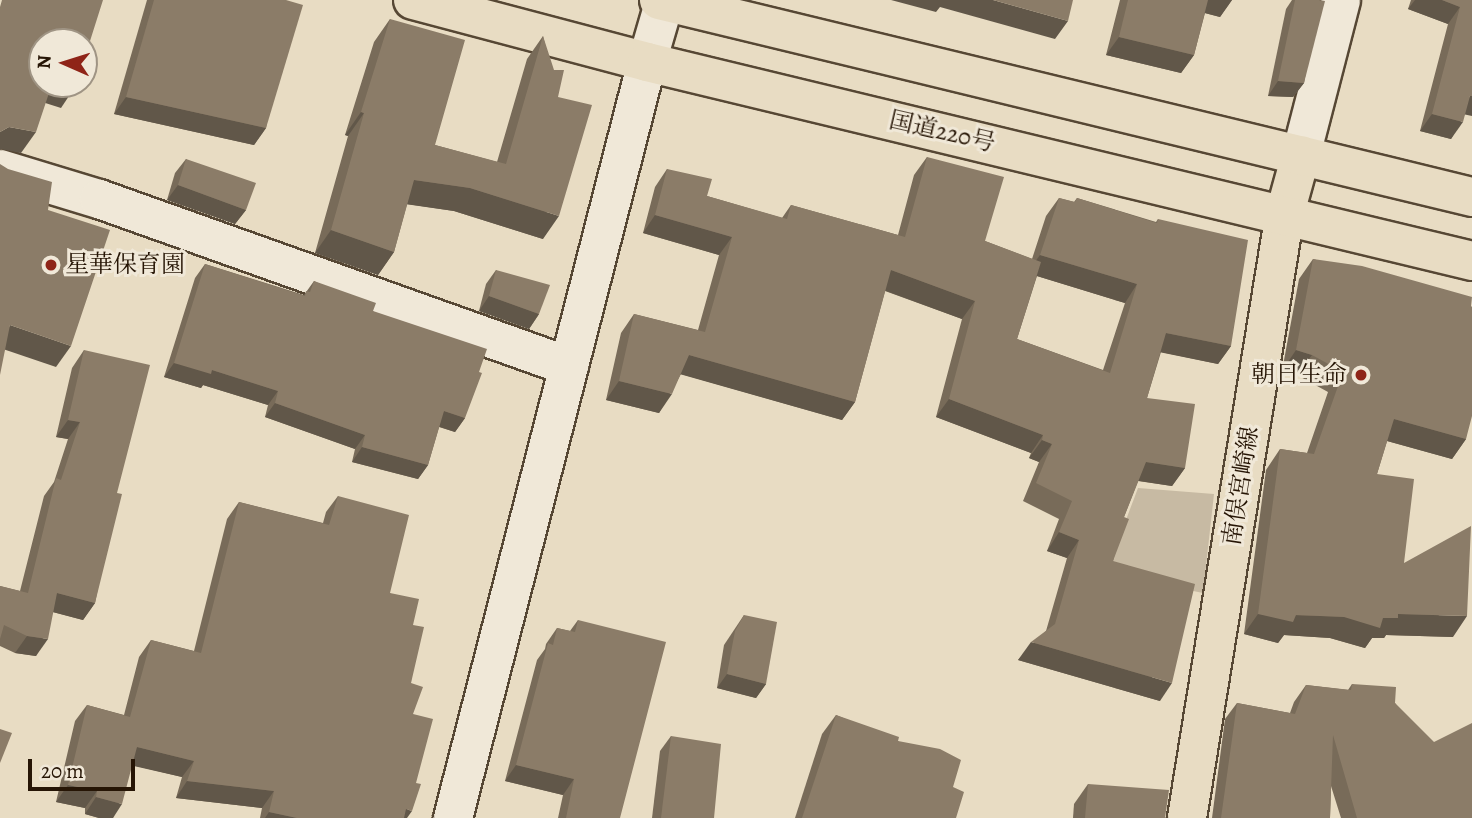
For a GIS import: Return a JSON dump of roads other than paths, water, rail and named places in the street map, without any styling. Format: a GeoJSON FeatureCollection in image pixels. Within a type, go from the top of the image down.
{"type":"FeatureCollection","features":[{"type":"Feature","properties":{"kind":"main road","name":"国道220号"},"geometry":{"type":"LineString","coordinates":[[413,0],[647,62],[1472,261]]}},
{"type":"Feature","properties":{"kind":"main road"},"geometry":{"type":"LineString","coordinates":[[663,1],[1472,197]]}},
{"type":"Feature","properties":{"kind":"main road","name":"南俣宮崎線"},"geometry":{"type":"LineString","coordinates":[[1187,818],[1285,214],[1301,155]]}},
{"type":"Feature","properties":{"kind":"street"},"geometry":{"type":"LineString","coordinates":[[1301,155],[1341,0]]}},
{"type":"Feature","properties":{"kind":"street"},"geometry":{"type":"LineString","coordinates":[[453,818],[663,1]]}},
{"type":"Feature","properties":{"kind":"street"},"geometry":{"type":"LineString","coordinates":[[0,169],[99,199],[569,366]]}},
{"type":"Feature","properties":{"kind":"place","name":"星華保育園"},"geometry":{"type":"Point","coordinates":[51,265]}},
{"type":"Feature","properties":{"kind":"place","name":"朝日生命"},"geometry":{"type":"Point","coordinates":[1361,375]}}]}
